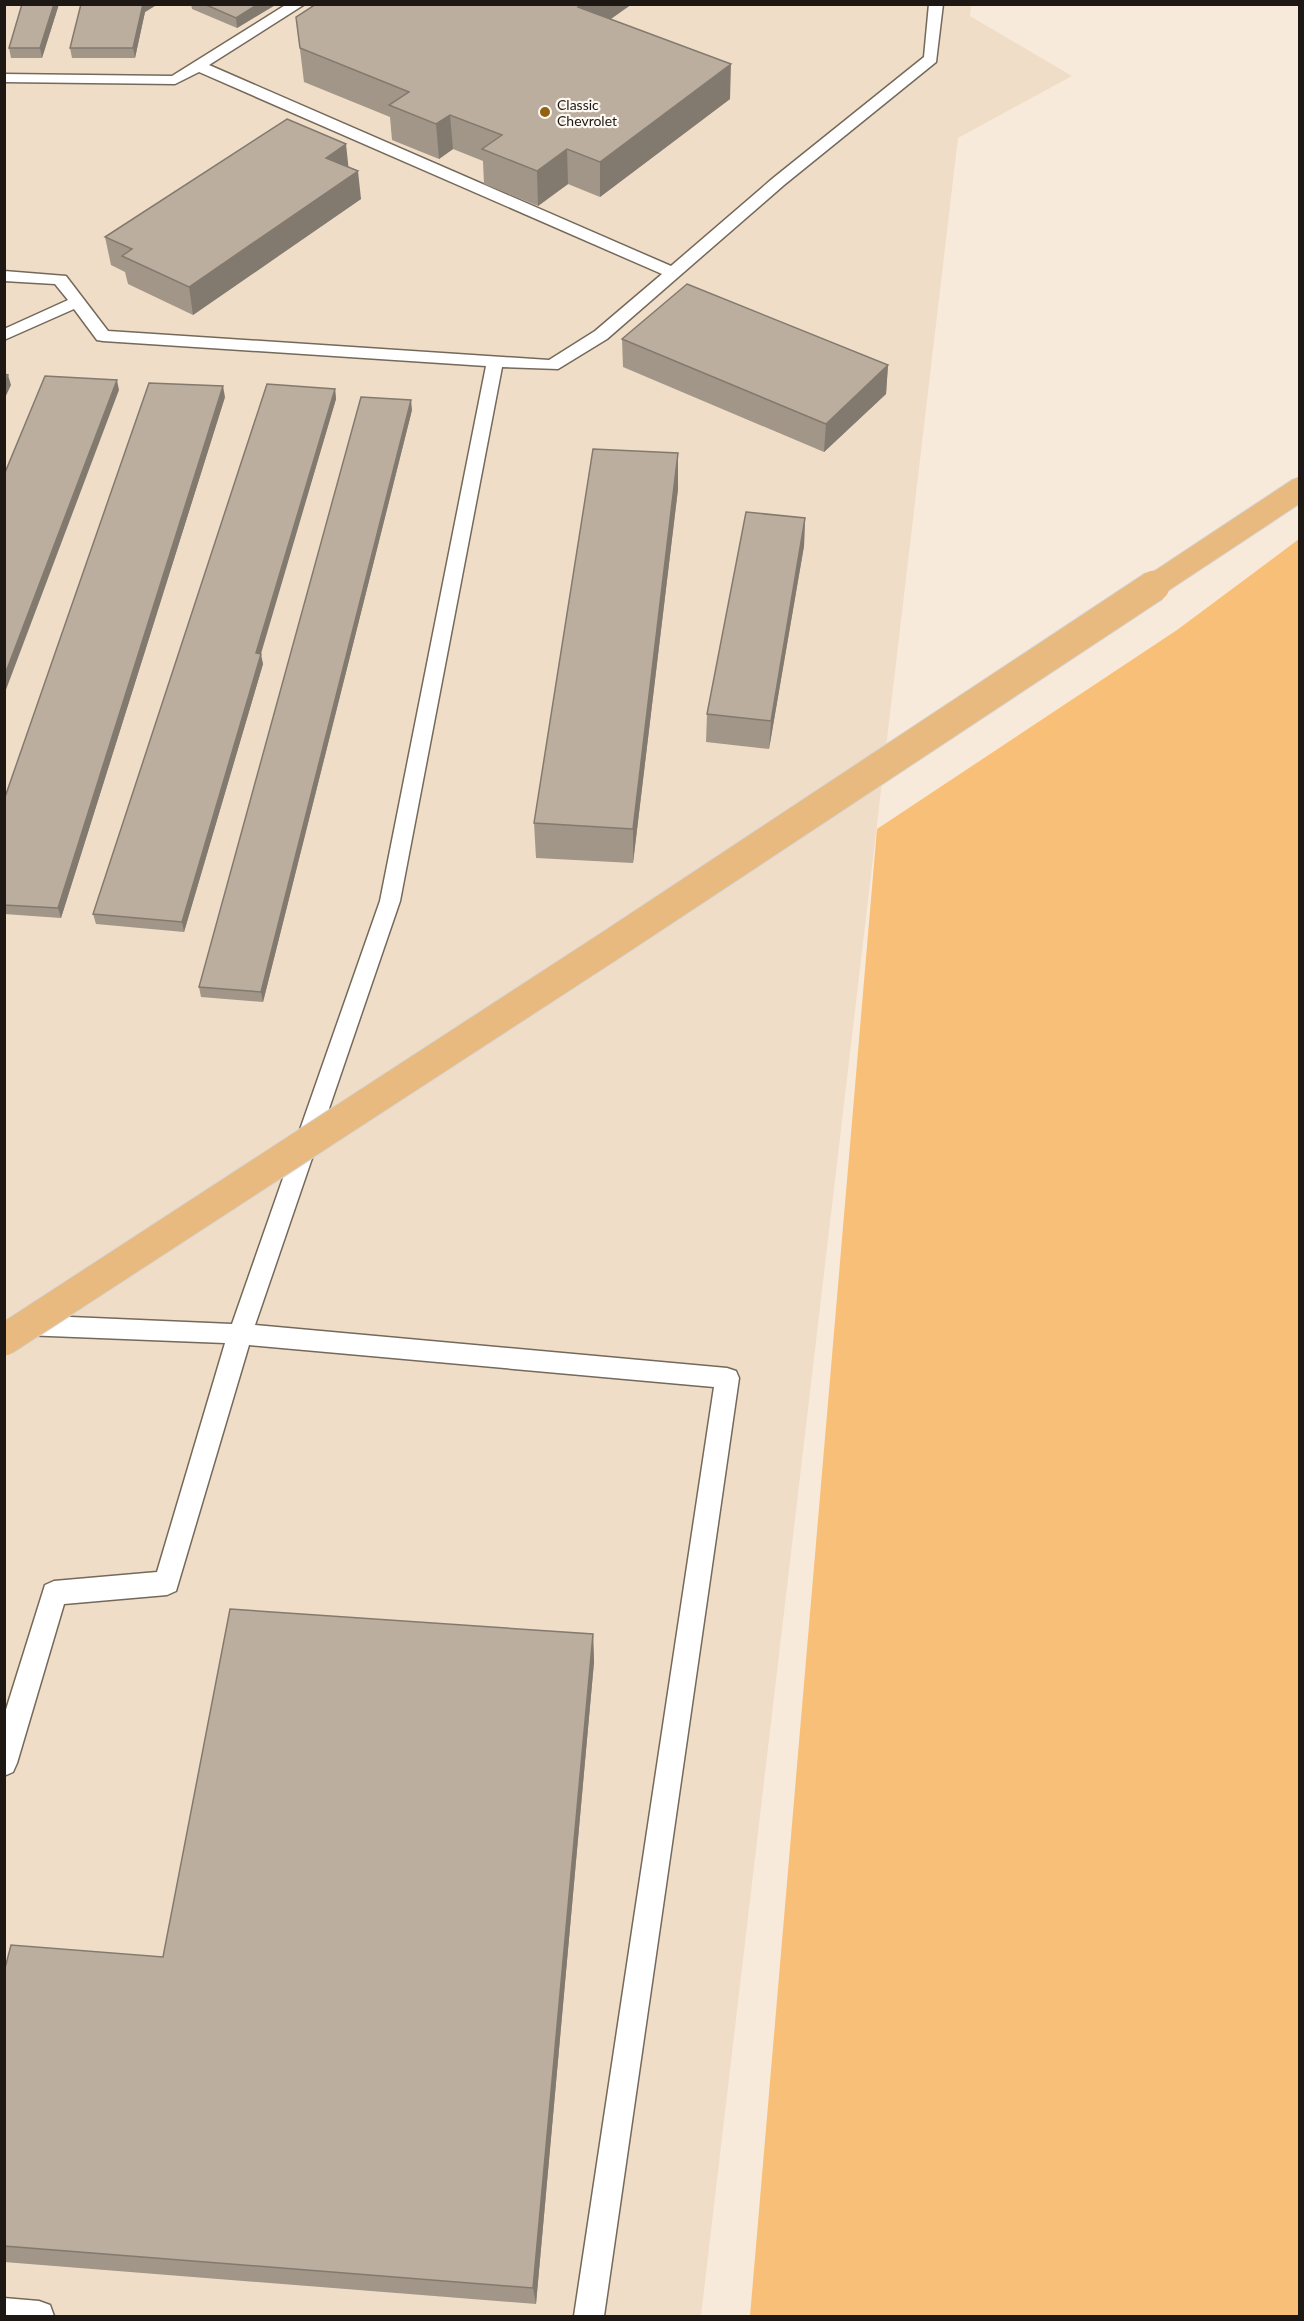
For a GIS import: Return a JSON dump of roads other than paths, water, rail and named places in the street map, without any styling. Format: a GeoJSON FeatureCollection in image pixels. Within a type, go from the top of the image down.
{"type":"FeatureCollection","features":[{"type":"Feature","properties":{"kind":"highway"},"geometry":{"type":"LineString","coordinates":[[4,1340],[611,945],[1299,489]]}},
{"type":"Feature","properties":{"kind":"lane"},"geometry":{"type":"LineString","coordinates":[[4,78],[175,80],[298,4]]}},
{"type":"Feature","properties":{"kind":"lane"},"geometry":{"type":"LineString","coordinates":[[4,276],[60,279],[104,336],[552,364],[601,335],[778,182],[931,59],[936,4]]}},
{"type":"Feature","properties":{"kind":"lane"},"geometry":{"type":"LineString","coordinates":[[198,66],[673,273]]}},
{"type":"Feature","properties":{"kind":"lane"},"geometry":{"type":"LineString","coordinates":[[4,335],[77,302]]}},
{"type":"Feature","properties":{"kind":"lane"},"geometry":{"type":"LineString","coordinates":[[4,1763],[54,1593],[167,1584],[240,1334],[390,901],[495,361]]}},
{"type":"Feature","properties":{"kind":"lane"},"geometry":{"type":"LineString","coordinates":[[4,1324],[240,1334],[727,1378],[589,2316]]}},
{"type":"Feature","properties":{"kind":"lane"},"geometry":{"type":"LineString","coordinates":[[4,2313],[39,2316]]}},
{"type":"Feature","properties":{"kind":"place","name":"Classic Chevrolet"},"geometry":{"type":"Point","coordinates":[545,112]}}]}
